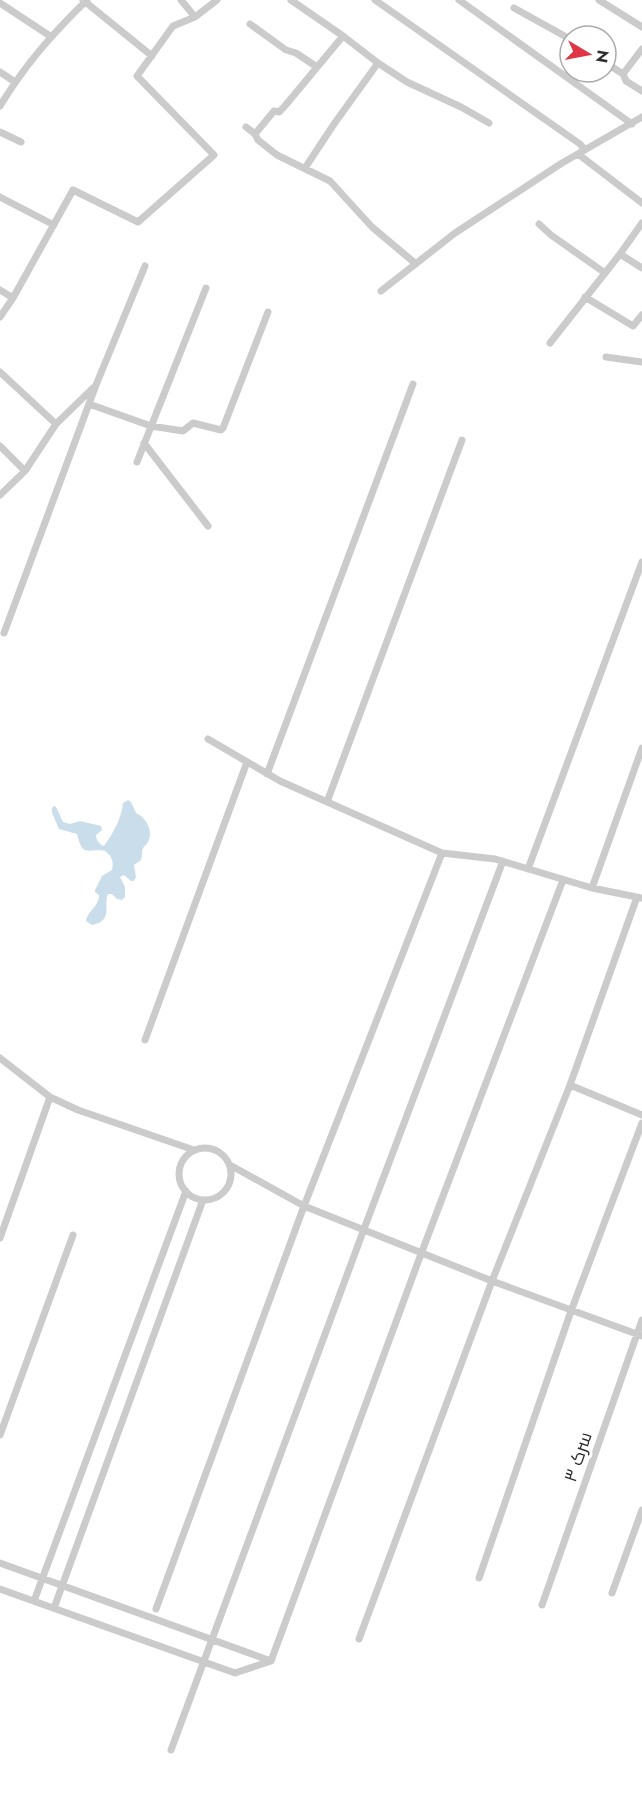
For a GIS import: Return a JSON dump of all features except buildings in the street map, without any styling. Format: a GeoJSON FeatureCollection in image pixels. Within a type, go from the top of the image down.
{"type":"FeatureCollection","features":[{"type":"Feature","properties":{"kind":"street"},"geometry":{"type":"LineString","coordinates":[[181,0],[195,17]]}},
{"type":"Feature","properties":{"kind":"street"},"geometry":{"type":"LineString","coordinates":[[0,317],[13,298],[73,190],[138,222],[214,155],[137,76],[172,26],[195,17],[217,0]]}},
{"type":"Feature","properties":{"kind":"street"},"geometry":{"type":"LineString","coordinates":[[291,0],[407,82],[489,123]]}},
{"type":"Feature","properties":{"kind":"street"},"geometry":{"type":"LineString","coordinates":[[375,0],[580,144],[585,150]]}},
{"type":"Feature","properties":{"kind":"street"},"geometry":{"type":"LineString","coordinates":[[459,0],[632,124]]}},
{"type":"Feature","properties":{"kind":"street"},"geometry":{"type":"LineString","coordinates":[[599,0],[642,27]]}},
{"type":"Feature","properties":{"kind":"street"},"geometry":{"type":"LineString","coordinates":[[0,106],[50,36],[85,1],[152,56]]}},
{"type":"Feature","properties":{"kind":"street"},"geometry":{"type":"LineString","coordinates":[[0,3],[50,36]]}},
{"type":"Feature","properties":{"kind":"street"},"geometry":{"type":"LineString","coordinates":[[513,8],[558,32]]}},
{"type":"Feature","properties":{"kind":"street"},"geometry":{"type":"LineString","coordinates":[[250,24],[286,50],[296,53],[317,67]]}},
{"type":"Feature","properties":{"kind":"street"},"geometry":{"type":"LineString","coordinates":[[255,134],[274,111],[279,112],[284,107],[343,36]]}},
{"type":"Feature","properties":{"kind":"street"},"geometry":{"type":"LineString","coordinates":[[623,74],[642,49]]}},
{"type":"Feature","properties":{"kind":"street"},"geometry":{"type":"LineString","coordinates":[[305,168],[378,63]]}},
{"type":"Feature","properties":{"kind":"street"},"geometry":{"type":"LineString","coordinates":[[618,71],[623,74],[626,81],[642,91]]}},
{"type":"Feature","properties":{"kind":"street"},"geometry":{"type":"LineString","coordinates":[[0,72],[15,82]]}},
{"type":"Feature","properties":{"kind":"street"},"geometry":{"type":"LineString","coordinates":[[381,291],[455,233],[562,163],[642,117]]}},
{"type":"Feature","properties":{"kind":"street"},"geometry":{"type":"LineString","coordinates":[[246,127],[277,155],[330,181],[372,227],[416,264]]}},
{"type":"Feature","properties":{"kind":"street"},"geometry":{"type":"LineString","coordinates":[[0,132],[21,142]]}},
{"type":"Feature","properties":{"kind":"street"},"geometry":{"type":"LineString","coordinates":[[578,154],[642,203]]}},
{"type":"Feature","properties":{"kind":"street"},"geometry":{"type":"LineString","coordinates":[[0,197],[54,225]]}},
{"type":"Feature","properties":{"kind":"street"},"geometry":{"type":"LineString","coordinates":[[539,224],[605,273]]}},
{"type":"Feature","properties":{"kind":"street"},"geometry":{"type":"LineString","coordinates":[[550,343],[642,224]]}},
{"type":"Feature","properties":{"kind":"street"},"geometry":{"type":"LineString","coordinates":[[620,255],[642,268]]}},
{"type":"Feature","properties":{"kind":"street"},"geometry":{"type":"LineString","coordinates":[[4,633],[96,385],[145,266]]}},
{"type":"Feature","properties":{"kind":"street"},"geometry":{"type":"LineString","coordinates":[[137,462],[206,288]]}},
{"type":"Feature","properties":{"kind":"street"},"geometry":{"type":"LineString","coordinates":[[0,290],[13,298]]}},
{"type":"Feature","properties":{"kind":"street"},"geometry":{"type":"LineString","coordinates":[[585,297],[633,326],[642,327]]}},
{"type":"Feature","properties":{"kind":"street"},"geometry":{"type":"LineString","coordinates":[[89,404],[151,426],[183,430],[193,423],[218,430],[223,428],[268,312]]}},
{"type":"Feature","properties":{"kind":"street"},"geometry":{"type":"LineString","coordinates":[[633,326],[642,315]]}},
{"type":"Feature","properties":{"kind":"street"},"geometry":{"type":"LineString","coordinates":[[606,357],[642,362]]}},
{"type":"Feature","properties":{"kind":"street"},"geometry":{"type":"LineString","coordinates":[[0,372],[56,424]]}},
{"type":"Feature","properties":{"kind":"street"},"geometry":{"type":"LineString","coordinates":[[267,774],[413,384]]}},
{"type":"Feature","properties":{"kind":"street"},"geometry":{"type":"LineString","coordinates":[[0,495],[25,471],[56,424],[96,385]]}},
{"type":"Feature","properties":{"kind":"street"},"geometry":{"type":"LineString","coordinates":[[327,802],[462,440]]}},
{"type":"Feature","properties":{"kind":"street"},"geometry":{"type":"LineString","coordinates":[[144,443],[208,526]]}},
{"type":"Feature","properties":{"kind":"street"},"geometry":{"type":"LineString","coordinates":[[0,447],[25,471]]}},
{"type":"Feature","properties":{"kind":"street"},"geometry":{"type":"LineString","coordinates":[[528,869],[642,562]]}},
{"type":"Feature","properties":{"kind":"street"},"geometry":{"type":"LineString","coordinates":[[208,739],[280,782],[442,853],[495,859],[592,888],[640,898],[570,1085],[492,1281],[359,1640]]}},
{"type":"Feature","properties":{"kind":"street"},"geometry":{"type":"LineString","coordinates":[[592,888],[642,748]]}},
{"type":"Feature","properties":{"kind":"street"},"geometry":{"type":"LineString","coordinates":[[145,1040],[247,762]]}},
{"type":"Feature","properties":{"kind":"street"},"geometry":{"type":"LineString","coordinates":[[156,1609],[304,1206],[442,853]]}},
{"type":"Feature","properties":{"kind":"street"},"geometry":{"type":"LineString","coordinates":[[171,1750],[503,861]]}},
{"type":"Feature","properties":{"kind":"street"},"geometry":{"type":"LineString","coordinates":[[271,1661],[421,1254],[563,880]]}},
{"type":"Feature","properties":{"kind":"street"},"geometry":{"type":"LineString","coordinates":[[0,1058],[50,1097],[78,1110],[195,1150],[211,1148],[220,1153],[230,1165],[304,1206],[421,1254],[639,1335]]}},
{"type":"Feature","properties":{"kind":"street"},"geometry":{"type":"LineString","coordinates":[[570,1085],[642,1115]]}},
{"type":"Feature","properties":{"kind":"street"},"geometry":{"type":"LineString","coordinates":[[0,1238],[50,1097]]}},
{"type":"Feature","properties":{"kind":"street"},"geometry":{"type":"LineString","coordinates":[[479,1578],[571,1311],[642,1123]]}},
{"type":"Feature","properties":{"kind":"street"},"geometry":{"type":"LineString","coordinates":[[195,1150],[184,1159],[180,1168],[179,1178],[183,1188],[190,1195],[203,1200],[219,1196],[226,1189],[230,1180],[230,1165]]}},
{"type":"Feature","properties":{"kind":"street"},"geometry":{"type":"LineString","coordinates":[[34,1601],[186,1191]]}},
{"type":"Feature","properties":{"kind":"street"},"geometry":{"type":"LineString","coordinates":[[54,1608],[203,1200]]}},
{"type":"Feature","properties":{"kind":"street"},"geometry":{"type":"LineString","coordinates":[[0,1435],[73,1235]]}},
{"type":"Feature","properties":{"kind":"street","name":"سرک ۳"},"geometry":{"type":"LineString","coordinates":[[542,1605],[639,1335],[642,1320]]}},
{"type":"Feature","properties":{"kind":"street"},"geometry":{"type":"LineString","coordinates":[[612,1593],[642,1510]]}},
{"type":"Feature","properties":{"kind":"street"},"geometry":{"type":"LineString","coordinates":[[0,1563],[271,1661]]}},
{"type":"Feature","properties":{"kind":"street"},"geometry":{"type":"LineString","coordinates":[[0,1589],[235,1673],[271,1661]]}},
{"type":"Feature","properties":{"kind":"water"},"geometry":{"type":"Polygon","coordinates":[[[128,800],[136,813],[146,821],[150,838],[143,849],[141,860],[134,865],[136,877],[134,881],[124,875],[120,877],[125,887],[125,897],[122,900],[108,894],[103,920],[92,925],[86,921],[99,899],[95,890],[102,876],[112,870],[112,859],[105,851],[83,849],[77,834],[59,829],[52,808],[56,807],[63,822],[70,824],[80,821],[101,826],[102,830],[96,837],[98,842],[104,846],[116,826],[123,803],[128,800]]]}}]}
